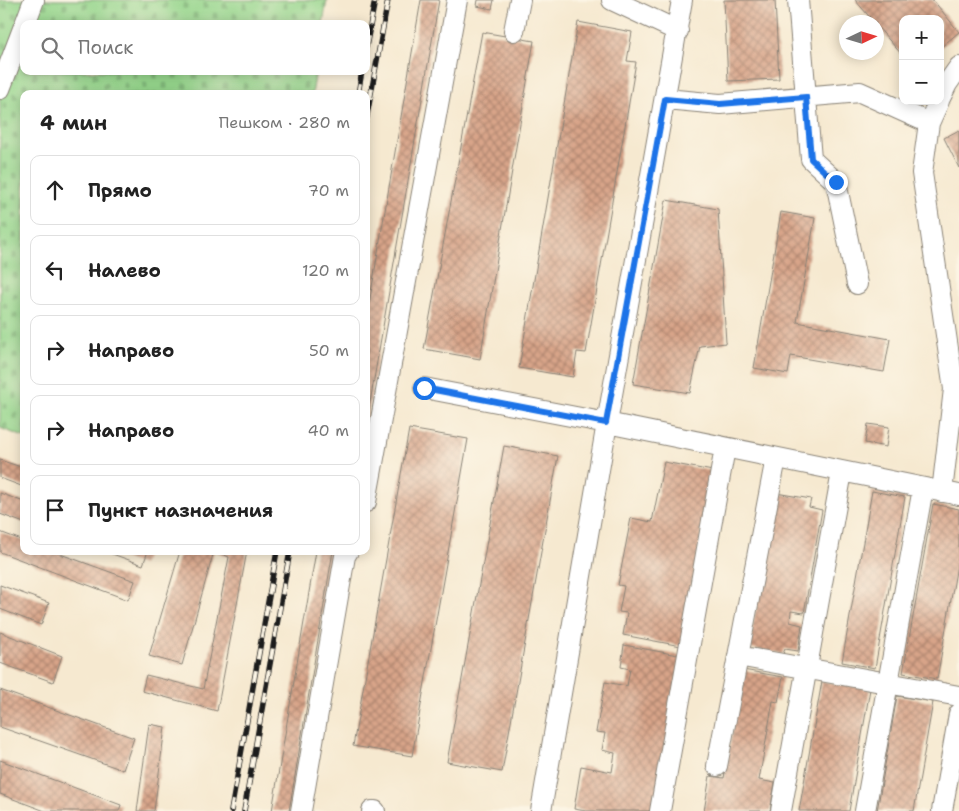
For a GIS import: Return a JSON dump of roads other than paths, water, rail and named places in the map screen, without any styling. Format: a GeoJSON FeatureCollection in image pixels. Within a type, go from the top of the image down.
{"type":"FeatureCollection","features":[{"type":"Feature","properties":{"kind":"lane"},"geometry":{"type":"LineString","coordinates":[[26,20],[34,0]]}},
{"type":"Feature","properties":{"kind":"lane"},"geometry":{"type":"LineString","coordinates":[[370,480],[457,0]]}},
{"type":"Feature","properties":{"kind":"lane"},"geometry":{"type":"LineString","coordinates":[[514,31],[520,0]]}},
{"type":"Feature","properties":{"kind":"lane"},"geometry":{"type":"LineString","coordinates":[[612,0],[678,31]]}},
{"type":"Feature","properties":{"kind":"lane"},"geometry":{"type":"LineString","coordinates":[[541,811],[606,423],[678,31],[682,0]]}},
{"type":"Feature","properties":{"kind":"lane"},"geometry":{"type":"LineString","coordinates":[[798,0],[811,159],[836,182],[857,284]]}},
{"type":"Feature","properties":{"kind":"lane"},"geometry":{"type":"LineString","coordinates":[[0,89],[20,36]]}},
{"type":"Feature","properties":{"kind":"lane"},"geometry":{"type":"LineString","coordinates":[[944,91],[959,67]]}},
{"type":"Feature","properties":{"kind":"lane"},"geometry":{"type":"LineString","coordinates":[[665,99],[720,104],[860,92],[929,123]]}},
{"type":"Feature","properties":{"kind":"lane"},"geometry":{"type":"LineString","coordinates":[[865,811],[888,683],[941,492],[956,389],[922,173],[929,123],[938,105]]}},
{"type":"Feature","properties":{"kind":"lane"},"geometry":{"type":"LineString","coordinates":[[424,388],[606,423],[941,492]]}},
{"type":"Feature","properties":{"kind":"lane"},"geometry":{"type":"LineString","coordinates":[[660,811],[724,448]]}},
{"type":"Feature","properties":{"kind":"lane"},"geometry":{"type":"LineString","coordinates":[[716,766],[776,458]]}},
{"type":"Feature","properties":{"kind":"lane"},"geometry":{"type":"LineString","coordinates":[[781,811],[842,472]]}},
{"type":"Feature","properties":{"kind":"lane"},"geometry":{"type":"LineString","coordinates":[[301,811],[345,555]]}},
{"type":"Feature","properties":{"kind":"lane"},"geometry":{"type":"LineString","coordinates":[[738,656],[959,696]]}},
{"type":"Feature","properties":{"kind":"lane"},"geometry":{"type":"LineString","coordinates":[[942,811],[959,714]]}},
{"type":"Feature","properties":{"kind":"railway"},"geometry":{"type":"LineString","coordinates":[[370,26],[375,0]]}},
{"type":"Feature","properties":{"kind":"railway"},"geometry":{"type":"LineString","coordinates":[[370,99],[388,0]]}},
{"type":"Feature","properties":{"kind":"railway"},"geometry":{"type":"LineString","coordinates":[[359,90],[361,75]]}},
{"type":"Feature","properties":{"kind":"railway"},"geometry":{"type":"LineString","coordinates":[[231,811],[276,555]]}},
{"type":"Feature","properties":{"kind":"railway"},"geometry":{"type":"LineString","coordinates":[[244,811],[289,555]]}}]}
